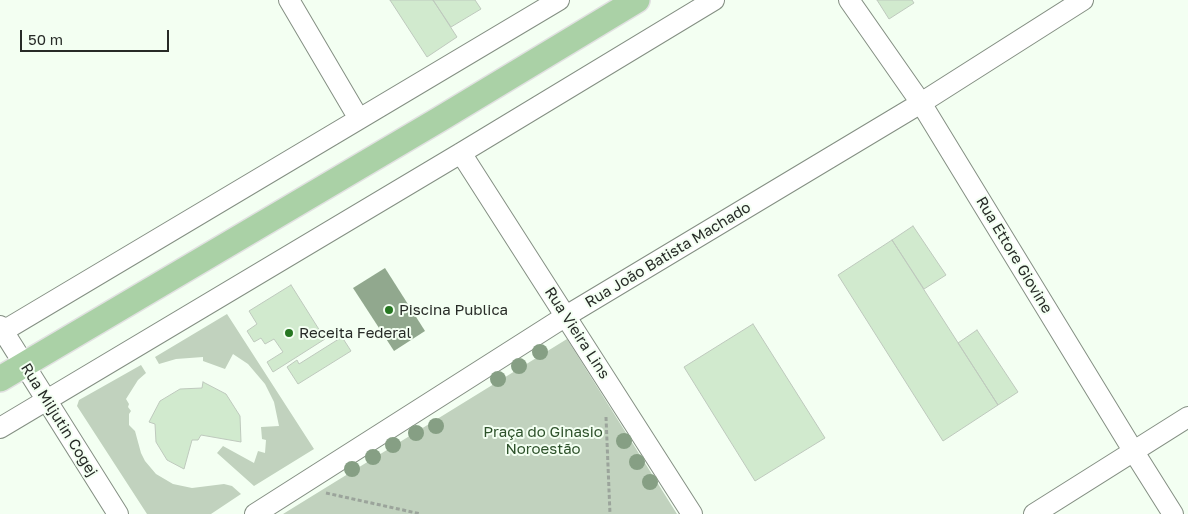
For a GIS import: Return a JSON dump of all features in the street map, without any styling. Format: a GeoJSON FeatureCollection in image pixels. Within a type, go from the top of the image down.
{"type":"FeatureCollection","features":[{"type":"Feature","properties":{"kind":"main road"},"geometry":{"type":"LineString","coordinates":[[0,379],[637,0]]}},
{"type":"Feature","properties":{"kind":"street"},"geometry":{"type":"LineString","coordinates":[[290,0],[359,119]]}},
{"type":"Feature","properties":{"kind":"street"},"geometry":{"type":"LineString","coordinates":[[1,330],[558,0]]}},
{"type":"Feature","properties":{"kind":"street"},"geometry":{"type":"LineString","coordinates":[[0,428],[714,0]]}},
{"type":"Feature","properties":{"kind":"street","name":"Rua Ettore Giovine"},"geometry":{"type":"LineString","coordinates":[[850,0],[921,103],[1173,514]]}},
{"type":"Feature","properties":{"kind":"street","name":"Rua João Batista Machado"},"geometry":{"type":"LineString","coordinates":[[255,514],[566,316],[921,103],[1083,0]]}},
{"type":"Feature","properties":{"kind":"street","name":"Rua Vieira Lins"},"geometry":{"type":"LineString","coordinates":[[461,153],[692,514]]}},
{"type":"Feature","properties":{"kind":"street","name":"Rua Miljutin Cogej"},"geometry":{"type":"LineString","coordinates":[[1,330],[118,514]]}},
{"type":"Feature","properties":{"kind":"street"},"geometry":{"type":"LineString","coordinates":[[1034,514],[1188,417]]}},
{"type":"Feature","properties":{"kind":"path"},"geometry":{"type":"LineString","coordinates":[[610,514],[606,414],[622,403]]}},
{"type":"Feature","properties":{"kind":"path"},"geometry":{"type":"LineString","coordinates":[[314,476],[326,492],[421,514]]}},
{"type":"Feature","properties":{"kind":"green space"},"geometry":{"type":"Polygon","coordinates":[[[227,314],[314,449],[254,486],[217,453],[223,446],[254,463],[258,451],[265,453],[266,440],[262,439],[261,427],[279,426],[274,402],[265,384],[248,364],[233,354],[225,369],[203,361],[203,357],[176,359],[159,364],[155,357],[227,314]]]}},
{"type":"Feature","properties":{"kind":"green space","name":"Praça do Ginasio Noroestão"},"geometry":{"type":"Polygon","coordinates":[[[567,339],[677,514],[283,514],[567,339]]]}},
{"type":"Feature","properties":{"kind":"green space"},"geometry":{"type":"Polygon","coordinates":[[[141,365],[146,373],[138,380],[126,399],[131,411],[129,414],[129,425],[135,431],[141,453],[156,474],[173,484],[192,488],[224,484],[232,486],[241,494],[211,514],[147,514],[77,406],[79,400],[141,365]]]}},
{"type":"Feature","properties":{"kind":"shaded area","name":"Piscina Publica"},"geometry":{"type":"Polygon","coordinates":[[[385,268],[425,331],[394,351],[353,288],[385,268]]]}},
{"type":"Feature","properties":{"kind":"building"},"geometry":{"type":"Polygon","coordinates":[[[390,0],[433,0],[457,37],[427,57],[390,0]]]}},
{"type":"Feature","properties":{"kind":"building"},"geometry":{"type":"Polygon","coordinates":[[[433,0],[475,0],[481,9],[451,27],[433,0]]]}},
{"type":"Feature","properties":{"kind":"building"},"geometry":{"type":"Polygon","coordinates":[[[877,0],[912,0],[914,3],[889,19],[877,0]]]}},
{"type":"Feature","properties":{"kind":"building"},"geometry":{"type":"Polygon","coordinates":[[[913,226],[946,275],[924,289],[892,240],[913,226]]]}},
{"type":"Feature","properties":{"kind":"building"},"geometry":{"type":"Polygon","coordinates":[[[892,240],[998,405],[943,441],[838,275],[892,240]]]}},
{"type":"Feature","properties":{"kind":"building"},"geometry":{"type":"Polygon","coordinates":[[[291,285],[325,339],[273,372],[267,362],[283,352],[274,339],[265,344],[261,338],[254,342],[247,331],[257,324],[249,311],[291,285]]]}},
{"type":"Feature","properties":{"kind":"building"},"geometry":{"type":"Polygon","coordinates":[[[753,324],[825,438],[755,481],[684,367],[753,324]]]}},
{"type":"Feature","properties":{"kind":"building"},"geometry":{"type":"Polygon","coordinates":[[[977,330],[1018,392],[998,405],[958,343],[977,330]]]}},
{"type":"Feature","properties":{"kind":"building"},"geometry":{"type":"Polygon","coordinates":[[[342,337],[351,351],[298,384],[287,367],[297,360],[299,364],[342,337]]]}},
{"type":"Feature","properties":{"kind":"building"},"geometry":{"type":"Polygon","coordinates":[[[203,382],[226,394],[240,416],[241,442],[201,435],[198,440],[192,440],[184,469],[167,460],[156,442],[155,424],[149,422],[160,401],[180,389],[202,388],[203,382]]]}},
{"type":"Feature","properties":{"kind":"place","name":"Piscina Publica"},"geometry":{"type":"Point","coordinates":[389,310]}},
{"type":"Feature","properties":{"kind":"place","name":"Receita Federal"},"geometry":{"type":"Point","coordinates":[289,333]}}]}
